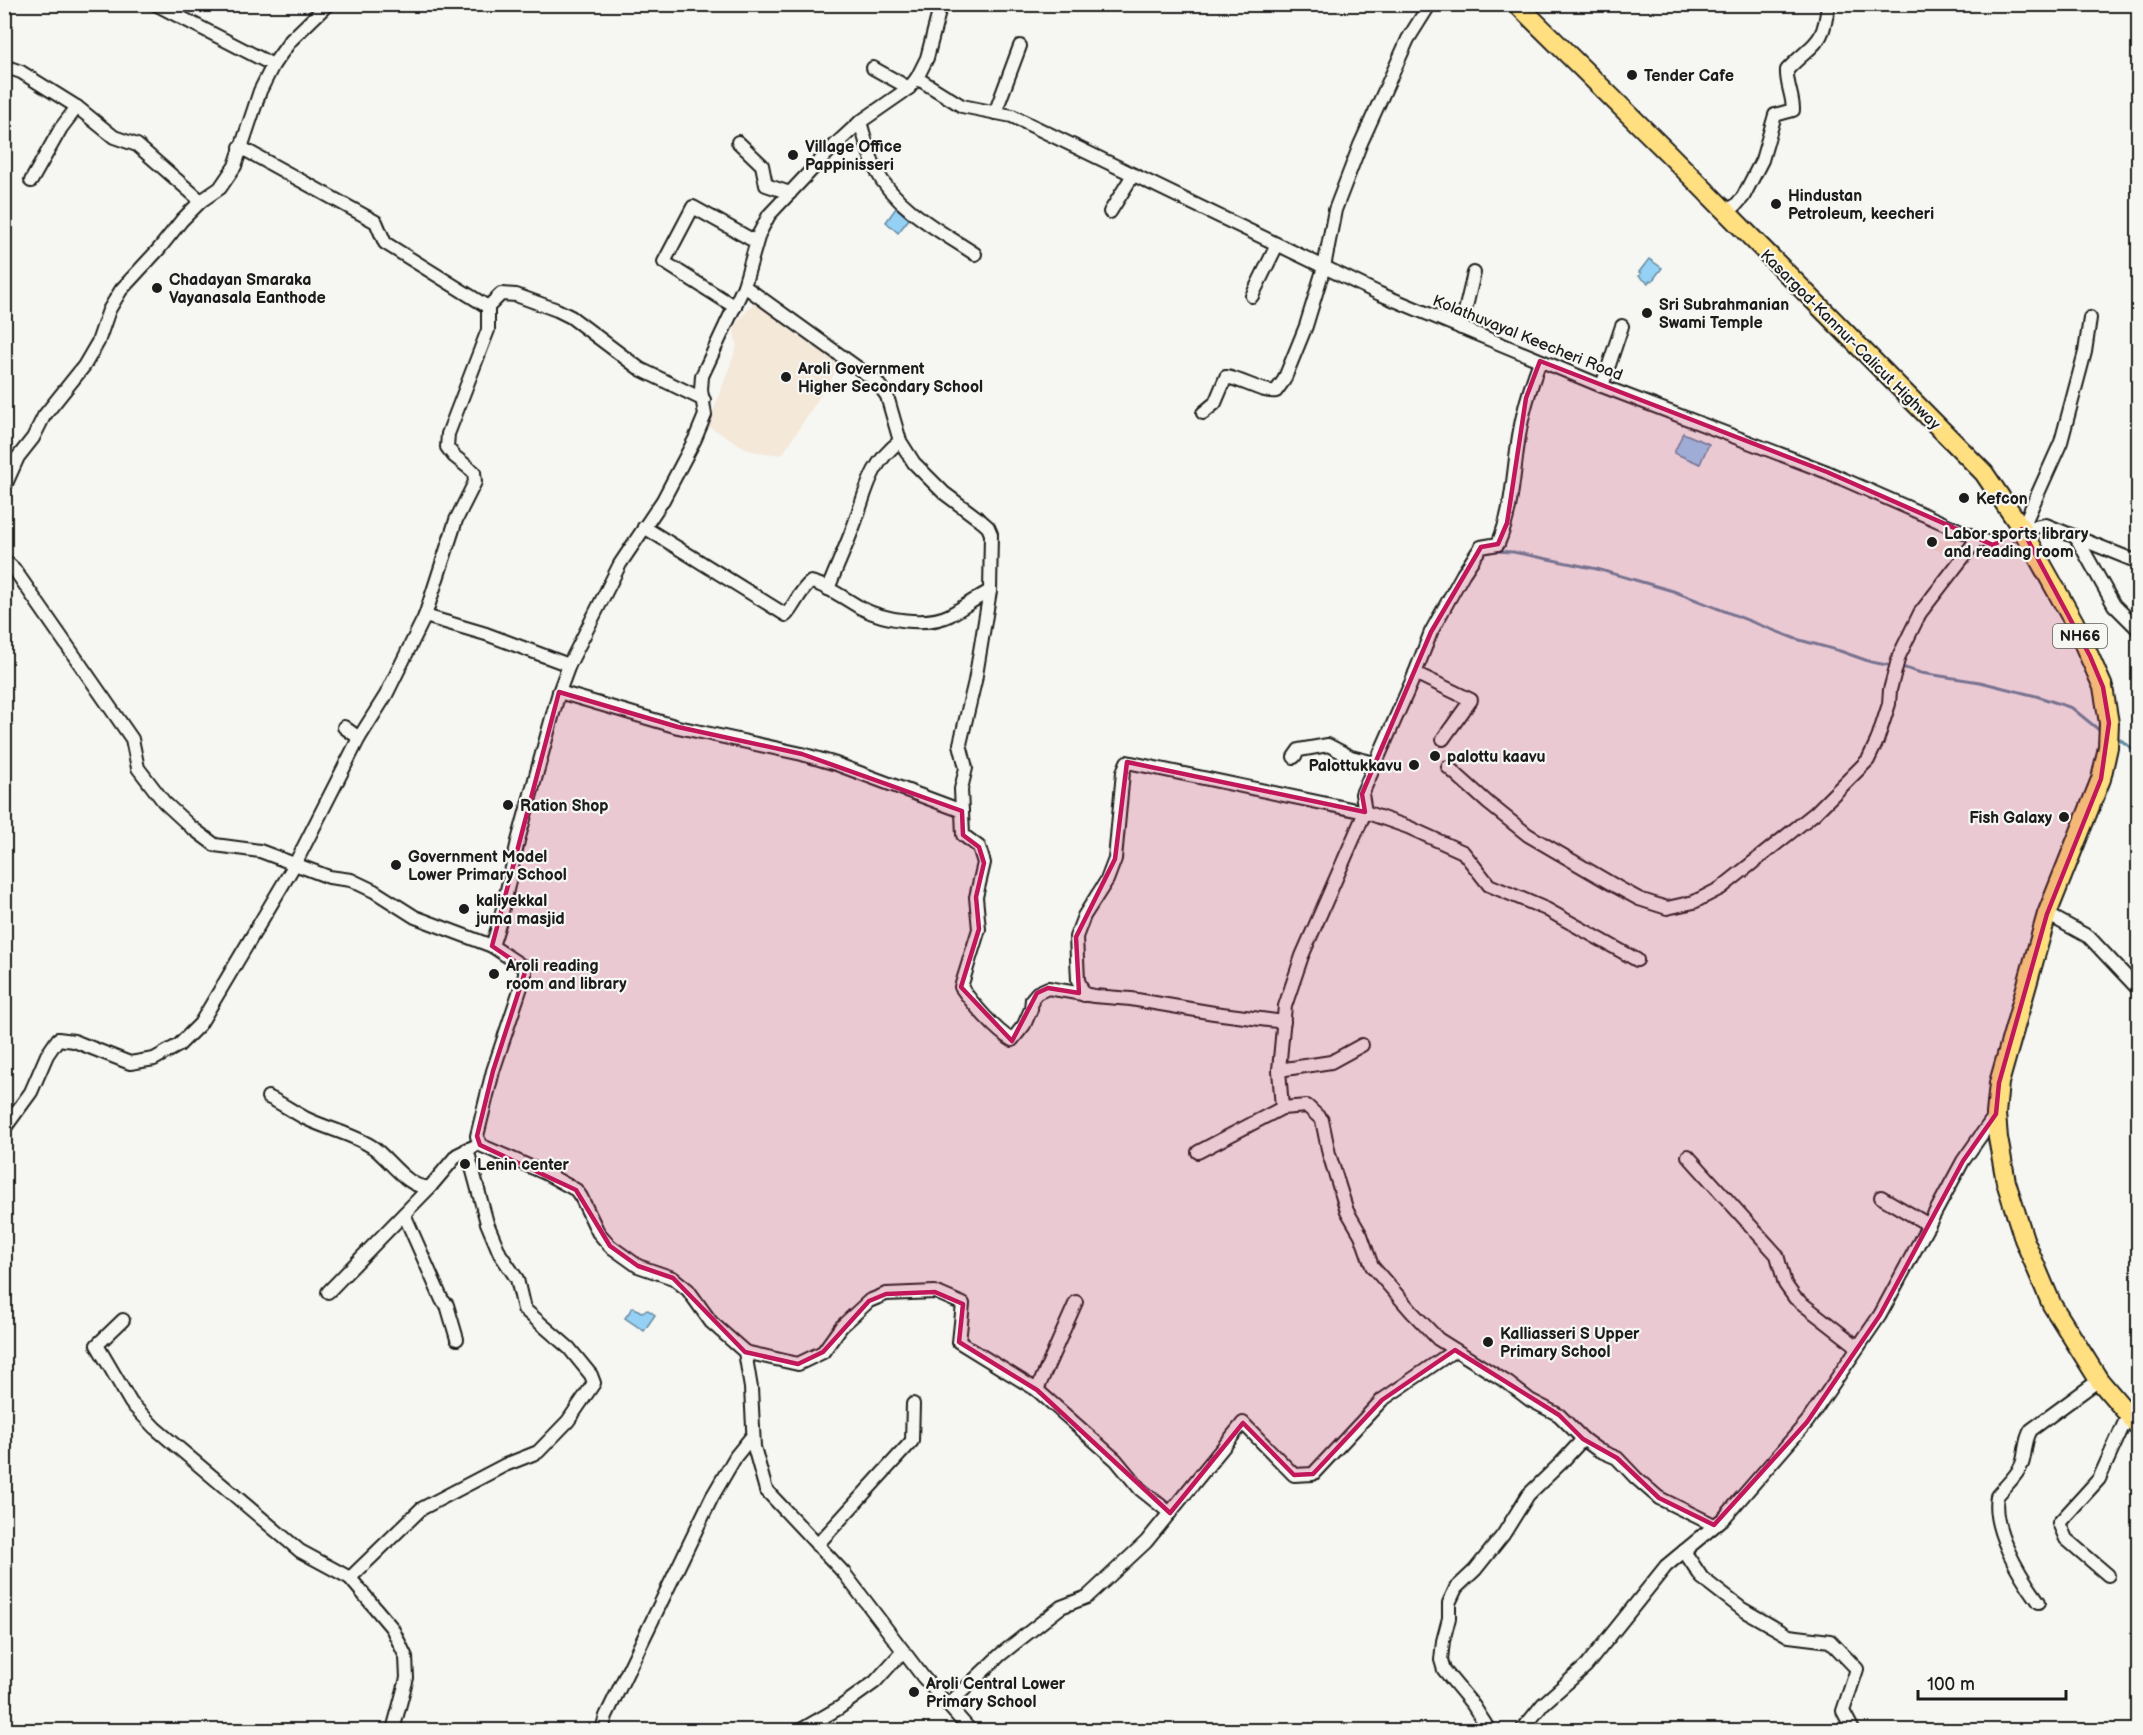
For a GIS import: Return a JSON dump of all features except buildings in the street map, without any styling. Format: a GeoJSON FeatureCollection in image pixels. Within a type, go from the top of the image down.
{"type":"FeatureCollection","features":[{"type":"Feature","properties":{"kind":"highway","name":"Kasargod-Kannur-Calicut Highway"},"geometry":{"type":"LineString","coordinates":[[1517,4],[1984,473],[2022,529],[2082,639],[2103,687],[2109,723],[2108,747],[2102,779],[2048,914],[1999,1083],[1996,1114],[2006,1182],[2024,1239],[2052,1305],[2099,1380],[2133,1420]]}},
{"type":"Feature","properties":{"kind":"street"},"geometry":{"type":"LineString","coordinates":[[155,4],[273,65]]}},
{"type":"Feature","properties":{"kind":"street"},"geometry":{"type":"LineString","coordinates":[[4,488],[18,457],[33,438],[44,416],[84,366],[93,350],[108,310],[121,290],[201,201],[219,188],[235,166],[260,91],[273,65],[291,40],[328,4]]}},
{"type":"Feature","properties":{"kind":"street"},"geometry":{"type":"LineString","coordinates":[[492,946],[559,692],[569,665],[620,564],[663,500],[695,439],[705,415],[701,390],[702,376],[744,286],[756,242],[769,215],[860,122],[913,83],[930,48],[941,4]]}},
{"type":"Feature","properties":{"kind":"street"},"geometry":{"type":"LineString","coordinates":[[1203,413],[1215,403],[1226,377],[1239,379],[1269,393],[1276,391],[1284,380],[1306,326],[1324,267],[1335,210],[1360,145],[1408,39],[1430,4]]}},
{"type":"Feature","properties":{"kind":"street"},"geometry":{"type":"LineString","coordinates":[[1724,211],[1736,206],[1743,197],[1762,160],[1775,115],[1793,110],[1793,96],[1787,83],[1787,70],[1821,38],[1826,23],[1828,4]]}},
{"type":"Feature","properties":{"kind":"street"},"geometry":{"type":"LineString","coordinates":[[995,113],[1020,46]]}},
{"type":"Feature","properties":{"kind":"street"},"geometry":{"type":"LineString","coordinates":[[4,66],[21,72],[77,107],[114,137],[137,145],[201,201]]}},
{"type":"Feature","properties":{"kind":"street","name":"Kolathuvayal Keecheri Road"},"geometry":{"type":"LineString","coordinates":[[873,68],[913,83],[962,106],[1012,116],[1380,294],[1602,386],[1827,472],[1993,545],[2022,529],[2046,525],[2139,562]]}},
{"type":"Feature","properties":{"kind":"street"},"geometry":{"type":"LineString","coordinates":[[32,181],[61,128],[77,107]]}},
{"type":"Feature","properties":{"kind":"street"},"geometry":{"type":"LineString","coordinates":[[860,122],[877,171],[889,188],[913,213],[975,254]]}},
{"type":"Feature","properties":{"kind":"street"},"geometry":{"type":"LineString","coordinates":[[738,142],[762,165],[766,185],[790,193]]}},
{"type":"Feature","properties":{"kind":"street"},"geometry":{"type":"LineString","coordinates":[[240,147],[376,222],[386,243],[488,306]]}},
{"type":"Feature","properties":{"kind":"street"},"geometry":{"type":"LineString","coordinates":[[1110,212],[1133,175]]}},
{"type":"Feature","properties":{"kind":"street"},"geometry":{"type":"LineString","coordinates":[[735,307],[664,262],[693,207],[756,242]]}},
{"type":"Feature","properties":{"kind":"street"},"geometry":{"type":"LineString","coordinates":[[1252,296],[1277,245]]}},
{"type":"Feature","properties":{"kind":"street"},"geometry":{"type":"LineString","coordinates":[[1461,328],[1474,273]]}},
{"type":"Feature","properties":{"kind":"street"},"geometry":{"type":"LineString","coordinates":[[744,286],[876,381],[887,396],[900,441],[914,463],[936,485],[988,527],[991,534],[990,591],[975,681],[960,744],[966,768],[961,789],[963,835],[979,847],[984,863],[976,897],[979,929],[961,987],[998,1030],[1012,1040],[1024,1025],[1031,1009],[1032,999],[1048,988],[1131,999],[1214,1014],[1284,1022]]}},
{"type":"Feature","properties":{"kind":"street"},"geometry":{"type":"LineString","coordinates":[[4,1129],[31,1092],[47,1055],[58,1039],[74,1041],[130,1063],[154,1059],[179,1045],[200,1024],[295,864],[359,738],[386,695],[425,616],[456,520],[475,482],[474,472],[454,456],[447,447],[448,434],[488,330],[488,306],[501,294],[516,295],[557,310],[571,317],[640,369],[704,400]]}},
{"type":"Feature","properties":{"kind":"street"},"geometry":{"type":"LineString","coordinates":[[2022,529],[2061,442],[2085,352],[2090,318]]}},
{"type":"Feature","properties":{"kind":"street"},"geometry":{"type":"LineString","coordinates":[[1602,386],[1622,326]]}},
{"type":"Feature","properties":{"kind":"street"},"geometry":{"type":"LineString","coordinates":[[1282,1108],[1279,1070],[1285,1006],[1302,956],[1365,812],[1362,794],[1431,632],[1480,547],[1498,544],[1507,523],[1526,398],[1540,361]]}},
{"type":"Feature","properties":{"kind":"street"},"geometry":{"type":"LineString","coordinates":[[828,589],[854,526],[872,472],[880,458],[900,441]]}},
{"type":"Feature","properties":{"kind":"street"},"geometry":{"type":"LineString","coordinates":[[644,527],[786,615],[805,586],[811,582],[873,614],[892,619],[929,622],[949,615],[990,591]]}},
{"type":"Feature","properties":{"kind":"street"},"geometry":{"type":"LineString","coordinates":[[2076,537],[2114,605],[2139,629]]}},
{"type":"Feature","properties":{"kind":"street"},"geometry":{"type":"LineString","coordinates":[[1448,768],[1528,835],[1639,899],[1667,908],[1694,902],[1722,888],[1815,813],[1868,760],[1889,704],[1890,690],[1904,645],[1920,613],[1978,538]]}},
{"type":"Feature","properties":{"kind":"street"},"geometry":{"type":"LineString","coordinates":[[4,560],[14,569],[132,740],[138,768],[164,802],[191,827],[215,845],[260,851],[328,877],[351,880],[374,891],[415,917],[492,946],[525,968],[521,991],[493,1071],[477,1136],[480,1145]]}},
{"type":"Feature","properties":{"kind":"street"},"geometry":{"type":"LineString","coordinates":[[425,616],[486,634],[569,665]]}},
{"type":"Feature","properties":{"kind":"street"},"geometry":{"type":"LineString","coordinates":[[1415,673],[1471,700],[1443,739]]}},
{"type":"Feature","properties":{"kind":"street"},"geometry":{"type":"LineString","coordinates":[[559,692],[678,727],[813,758],[962,811]]}},
{"type":"Feature","properties":{"kind":"street"},"geometry":{"type":"LineString","coordinates":[[344,727],[359,738]]}},
{"type":"Feature","properties":{"kind":"street"},"geometry":{"type":"LineString","coordinates":[[1294,757],[1299,750],[1328,746],[1351,757],[1375,763]]}},
{"type":"Feature","properties":{"kind":"street"},"geometry":{"type":"LineString","coordinates":[[1084,994],[1078,980],[1076,937],[1084,916],[1107,880],[1115,859],[1123,772],[1127,762],[1365,812],[1408,827],[1463,852],[1489,885],[1546,909],[1637,960]]}},
{"type":"Feature","properties":{"kind":"street"},"geometry":{"type":"LineString","coordinates":[[2048,914],[2089,937],[2139,989]]}},
{"type":"Feature","properties":{"kind":"street"},"geometry":{"type":"LineString","coordinates":[[1279,1070],[1331,1062],[1362,1045]]}},
{"type":"Feature","properties":{"kind":"street"},"geometry":{"type":"LineString","coordinates":[[268,1097],[305,1118],[373,1148],[397,1168],[403,1177],[424,1188],[430,1187]]}},
{"type":"Feature","properties":{"kind":"street"},"geometry":{"type":"LineString","coordinates":[[1198,1152],[1282,1108],[1307,1106],[1322,1120],[1329,1154],[1347,1211],[1361,1235],[1372,1266],[1432,1332],[1530,1400],[1559,1415],[1583,1440],[1598,1450],[1617,1458],[1659,1498],[1714,1525]]}},
{"type":"Feature","properties":{"kind":"street"},"geometry":{"type":"LineString","coordinates":[[1522,1731],[1543,1704],[1586,1666],[1666,1566],[1724,1518],[1807,1422],[1880,1315],[1962,1161],[1996,1114]]}},
{"type":"Feature","properties":{"kind":"street"},"geometry":{"type":"LineString","coordinates":[[328,1292],[430,1187],[457,1155],[480,1145],[545,1173],[576,1190],[598,1232],[610,1246],[638,1266],[673,1278],[688,1290],[711,1322],[745,1352],[798,1365],[823,1352],[841,1327],[869,1301],[886,1293],[935,1292],[963,1304],[959,1342],[1037,1390],[1116,1460],[1140,1489],[1170,1513]]}},
{"type":"Feature","properties":{"kind":"street"},"geometry":{"type":"LineString","coordinates":[[350,1578],[421,1509],[505,1465],[538,1452],[568,1421],[594,1383],[591,1375],[569,1348],[524,1310],[517,1280],[500,1254],[487,1223],[467,1149]]}},
{"type":"Feature","properties":{"kind":"street"},"geometry":{"type":"LineString","coordinates":[[1688,1156],[1777,1255],[1785,1284],[1795,1298],[1858,1347]]}},
{"type":"Feature","properties":{"kind":"street"},"geometry":{"type":"LineString","coordinates":[[1881,1197],[1929,1225]]}},
{"type":"Feature","properties":{"kind":"street"},"geometry":{"type":"LineString","coordinates":[[404,1214],[442,1300],[447,1305],[457,1339]]}},
{"type":"Feature","properties":{"kind":"street"},"geometry":{"type":"LineString","coordinates":[[1037,1390],[1076,1302]]}},
{"type":"Feature","properties":{"kind":"street"},"geometry":{"type":"LineString","coordinates":[[123,1320],[97,1345],[131,1403],[155,1428],[300,1551],[350,1578],[392,1628],[406,1657],[407,1678],[393,1731]]}},
{"type":"Feature","properties":{"kind":"street"},"geometry":{"type":"LineString","coordinates":[[948,1705],[1000,1654],[1061,1607],[1087,1598],[1146,1542],[1243,1423],[1294,1475],[1313,1474],[1382,1400],[1455,1350]]}},
{"type":"Feature","properties":{"kind":"street"},"geometry":{"type":"LineString","coordinates":[[745,1352],[751,1388],[753,1447],[766,1490],[844,1573],[903,1652],[970,1731]]}},
{"type":"Feature","properties":{"kind":"street"},"geometry":{"type":"LineString","coordinates":[[2039,1602],[2022,1579],[2003,1536],[1997,1513],[1997,1496],[2018,1472],[2023,1461],[2026,1437],[2031,1430],[2099,1380]]}},
{"type":"Feature","properties":{"kind":"street"},"geometry":{"type":"LineString","coordinates":[[817,1545],[912,1440],[913,1404]]}},
{"type":"Feature","properties":{"kind":"street"},"geometry":{"type":"LineString","coordinates":[[2108,1575],[2066,1539],[2059,1523],[2098,1479],[2133,1420]]}},
{"type":"Feature","properties":{"kind":"street"},"geometry":{"type":"LineString","coordinates":[[602,1731],[606,1716],[712,1497],[736,1456],[753,1435]]}},
{"type":"Feature","properties":{"kind":"street"},"geometry":{"type":"LineString","coordinates":[[1489,1731],[1473,1705],[1444,1670],[1441,1660],[1449,1618],[1449,1603],[1456,1588],[1475,1570],[1503,1535],[1528,1495],[1583,1440]]}},
{"type":"Feature","properties":{"kind":"street"},"geometry":{"type":"LineString","coordinates":[[1684,1551],[1702,1578],[1742,1609],[1789,1636],[1830,1641],[1857,1669],[1843,1711],[1852,1731]]}},
{"type":"Feature","properties":{"kind":"street"},"geometry":{"type":"LineString","coordinates":[[801,1731],[839,1708],[874,1682],[903,1652]]}},
{"type":"Feature","properties":{"kind":"highlighted area"},"geometry":{"type":"Polygon","coordinates":[[[1540,361],[1827,472],[1993,545],[2022,529],[2090,656],[2103,687],[2109,723],[2101,779],[2047,914],[1999,1083],[1996,1114],[1963,1161],[1880,1315],[1807,1422],[1714,1525],[1659,1498],[1617,1458],[1583,1439],[1559,1415],[1455,1350],[1382,1400],[1313,1474],[1294,1475],[1243,1423],[1170,1513],[1037,1390],[959,1342],[963,1304],[935,1292],[886,1294],[869,1301],[823,1352],[798,1364],[745,1352],[673,1278],[638,1266],[610,1246],[576,1190],[480,1145],[477,1136],[493,1071],[526,969],[492,946],[559,692],[678,727],[802,754],[962,811],[963,835],[979,847],[984,863],[976,897],[979,929],[961,987],[1012,1041],[1037,993],[1048,988],[1079,993],[1076,937],[1115,859],[1127,762],[1365,812],[1362,794],[1431,632],[1481,547],[1498,544],[1507,523],[1526,398],[1540,361]]]}},
{"type":"Feature","properties":{"kind":"shaded area"},"geometry":{"type":"Polygon","coordinates":[[[757,299],[842,362],[782,455],[751,451],[708,426],[737,346],[733,327],[757,299]]]}},
{"type":"Feature","properties":{"kind":"shaded area"},"geometry":{"type":"Polygon","coordinates":[[[1951,536],[1960,539],[1949,556],[1928,546],[1931,538],[1945,541],[1951,536]]]}},
{"type":"Feature","properties":{"kind":"water"},"geometry":{"type":"Polygon","coordinates":[[[896,208],[909,219],[898,233],[886,222],[896,208]]]}},
{"type":"Feature","properties":{"kind":"water"},"geometry":{"type":"Polygon","coordinates":[[[1649,259],[1662,268],[1648,283],[1639,276],[1641,273],[1639,272],[1649,259]]]}},
{"type":"Feature","properties":{"kind":"water"},"geometry":{"type":"Polygon","coordinates":[[[1683,433],[1709,444],[1700,464],[1674,453],[1683,433]]]}},
{"type":"Feature","properties":{"kind":"water"},"geometry":{"type":"Polygon","coordinates":[[[633,1307],[641,1312],[648,1310],[655,1315],[644,1331],[625,1318],[633,1307]]]}},
{"type":"Feature","properties":{"kind":"waterway"},"geometry":{"type":"LineString","coordinates":[[1493,551],[1513,552],[1597,569],[1673,591],[1796,639],[1887,665]]}},
{"type":"Feature","properties":{"kind":"waterway"},"geometry":{"type":"LineString","coordinates":[[1905,668],[1921,673],[1980,682],[2036,696],[2072,708],[2099,730]]}},
{"type":"Feature","properties":{"kind":"waterway"},"geometry":{"type":"LineString","coordinates":[[2118,738],[2138,753]]}},
{"type":"Feature","properties":{"kind":"place","name":"Tender Cafe"},"geometry":{"type":"Point","coordinates":[1632,75]}},
{"type":"Feature","properties":{"kind":"place","name":"Village Office Pappinisseri"},"geometry":{"type":"Point","coordinates":[793,155]}},
{"type":"Feature","properties":{"kind":"place","name":"Hindustan Petroleum, keecheri"},"geometry":{"type":"Point","coordinates":[1776,204]}},
{"type":"Feature","properties":{"kind":"place","name":"Chadayan Smaraka Vayanasala Eanthode"},"geometry":{"type":"Point","coordinates":[157,288]}},
{"type":"Feature","properties":{"kind":"place","name":"Sri Subrahmanian Swami Temple"},"geometry":{"type":"Point","coordinates":[1647,313]}},
{"type":"Feature","properties":{"kind":"place","name":"Aroli Government Higher Secondary School"},"geometry":{"type":"Point","coordinates":[786,377]}},
{"type":"Feature","properties":{"kind":"place","name":"Kefcon"},"geometry":{"type":"Point","coordinates":[1964,498]}},
{"type":"Feature","properties":{"kind":"place","name":"Labor sports library and reading room"},"geometry":{"type":"Point","coordinates":[1932,542]}},
{"type":"Feature","properties":{"kind":"place","name":"palottu kaavu"},"geometry":{"type":"Point","coordinates":[1435,756]}},
{"type":"Feature","properties":{"kind":"place","name":"Palottukkavu"},"geometry":{"type":"Point","coordinates":[1414,765]}},
{"type":"Feature","properties":{"kind":"place","name":"Ration Shop"},"geometry":{"type":"Point","coordinates":[508,805]}},
{"type":"Feature","properties":{"kind":"place","name":"Fish Galaxy"},"geometry":{"type":"Point","coordinates":[2064,817]}},
{"type":"Feature","properties":{"kind":"place","name":"Government Model Lower Primary School"},"geometry":{"type":"Point","coordinates":[396,865]}},
{"type":"Feature","properties":{"kind":"place","name":"kaliyekkal juma masjid"},"geometry":{"type":"Point","coordinates":[464,909]}},
{"type":"Feature","properties":{"kind":"place","name":"Aroli reading room and library"},"geometry":{"type":"Point","coordinates":[494,974]}},
{"type":"Feature","properties":{"kind":"place","name":"Lenin center"},"geometry":{"type":"Point","coordinates":[465,1164]}},
{"type":"Feature","properties":{"kind":"place","name":"Kalliasseri S Upper Primary School"},"geometry":{"type":"Point","coordinates":[1488,1342]}},
{"type":"Feature","properties":{"kind":"place","name":"Aroli Central Lower Primary School"},"geometry":{"type":"Point","coordinates":[914,1692]}}]}
